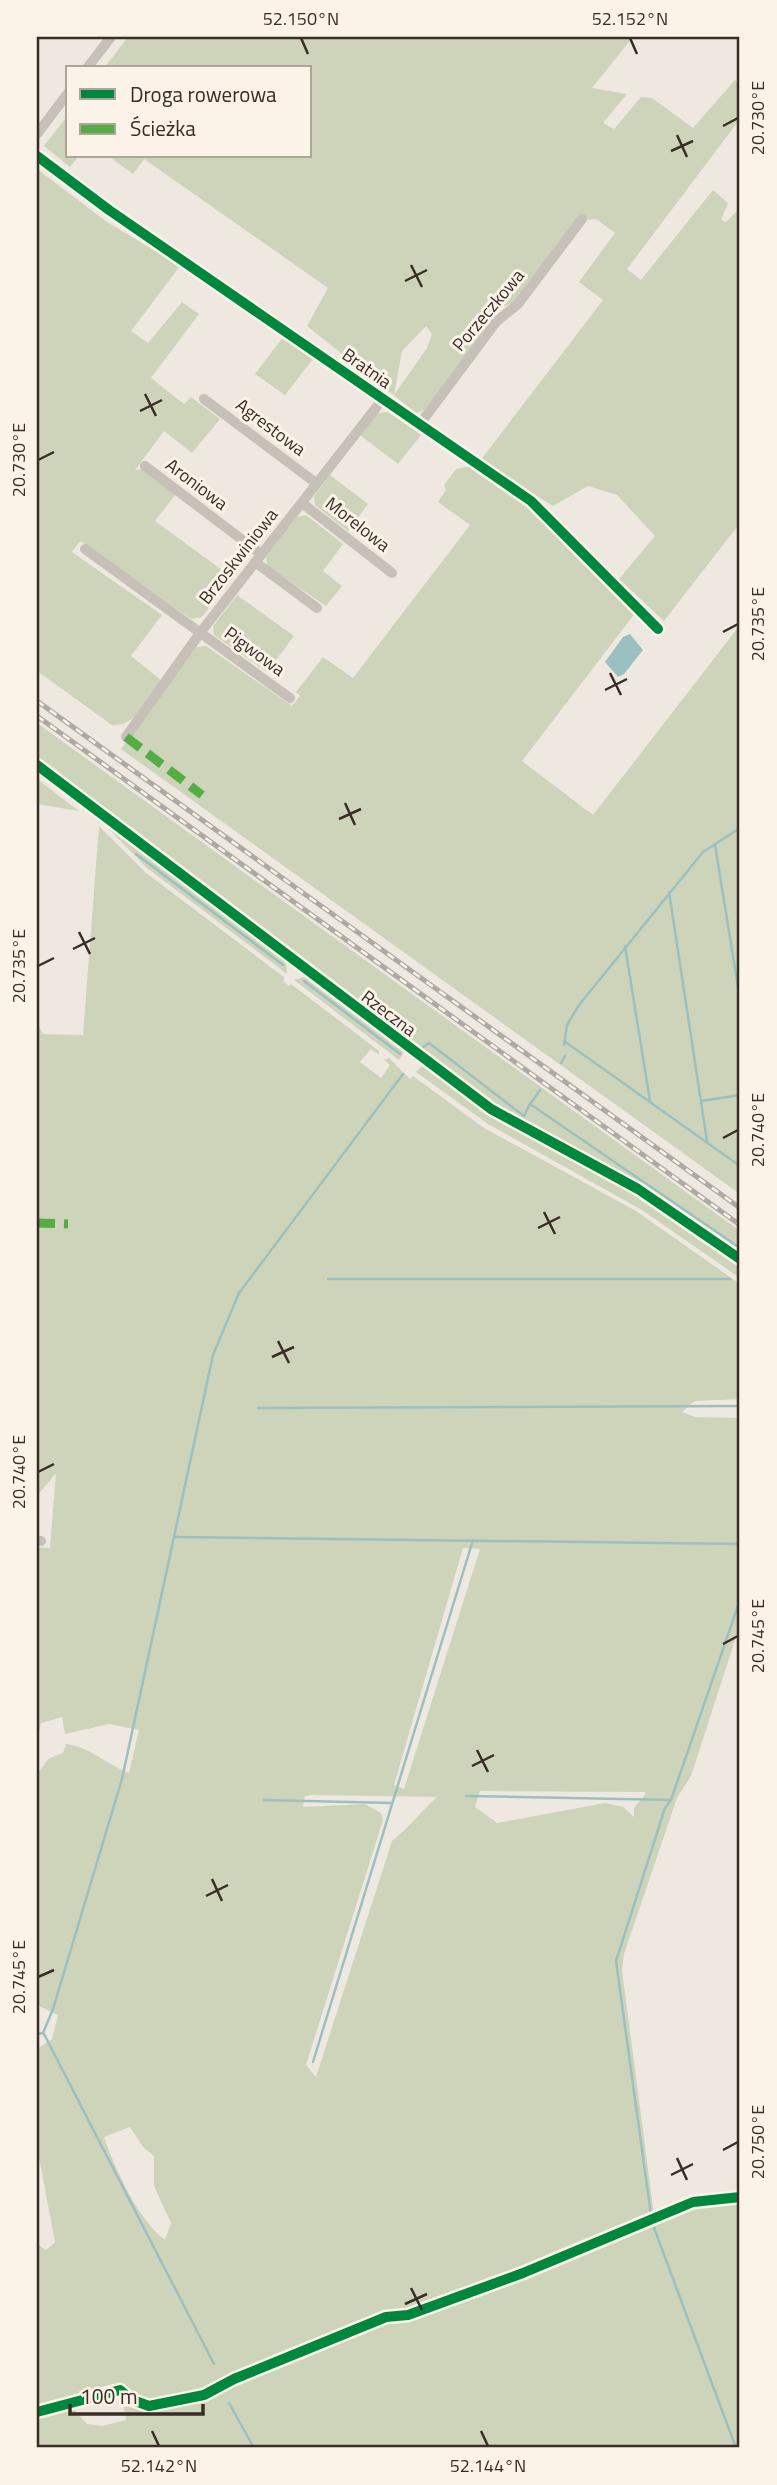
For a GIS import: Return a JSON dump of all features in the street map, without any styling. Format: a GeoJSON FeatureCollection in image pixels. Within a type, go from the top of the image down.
{"type":"FeatureCollection","features":[{"type":"Feature","properties":{"kind":"street"},"geometry":{"type":"LineString","coordinates":[[89,66],[111,37]]}},
{"type":"Feature","properties":{"kind":"street"},"geometry":{"type":"LineString","coordinates":[[37,134],[66,96]]}},
{"type":"Feature","properties":{"kind":"street","name":"Bratnia"},"geometry":{"type":"LineString","coordinates":[[37,156],[382,400],[531,501],[658,629]]}},
{"type":"Feature","properties":{"kind":"street","name":"Porzeczkowa"},"geometry":{"type":"LineString","coordinates":[[420,424],[496,322],[518,304],[582,219]]}},
{"type":"Feature","properties":{"kind":"street","name":"Agrestowa"},"geometry":{"type":"LineString","coordinates":[[204,399],[316,483]]}},
{"type":"Feature","properties":{"kind":"street","name":"Brzoskwiniowa"},"geometry":{"type":"LineString","coordinates":[[126,737],[200,633],[382,400]]}},
{"type":"Feature","properties":{"kind":"street","name":"Aroniowa"},"geometry":{"type":"LineString","coordinates":[[145,466],[317,608]]}},
{"type":"Feature","properties":{"kind":"street","name":"Morelowa"},"geometry":{"type":"LineString","coordinates":[[302,503],[392,573]]}},
{"type":"Feature","properties":{"kind":"street","name":"Pigwowa"},"geometry":{"type":"LineString","coordinates":[[85,549],[290,698]]}},
{"type":"Feature","properties":{"kind":"street","name":"Rzeczna"},"geometry":{"type":"LineString","coordinates":[[37,765],[491,1109],[638,1189],[740,1259]]}},
{"type":"Feature","properties":{"kind":"green space"},"geometry":{"type":"Polygon","coordinates":[[[128,37],[633,37],[592,88],[627,94],[603,123],[614,129],[641,97],[652,98],[693,128],[735,80],[740,84],[740,119],[627,269],[641,280],[713,190],[728,203],[721,220],[726,222],[740,208],[740,523],[664,621],[619,579],[655,536],[617,495],[588,486],[553,506],[480,461],[603,300],[579,282],[615,233],[596,219],[587,220],[516,302],[493,310],[494,319],[425,410],[416,413],[307,326],[328,288],[144,159],[133,174],[111,158],[312,158],[312,66],[106,66],[128,37]],[[426,326],[402,351],[394,395],[427,348],[432,334],[426,326]]]}},
{"type":"Feature","properties":{"kind":"green space"},"geometry":{"type":"Polygon","coordinates":[[[66,118],[66,158],[77,158],[70,167],[44,146],[66,118]]]}},
{"type":"Feature","properties":{"kind":"green space"},"geometry":{"type":"Polygon","coordinates":[[[37,169],[107,222],[180,266],[131,331],[148,343],[182,302],[199,314],[151,378],[184,404],[191,397],[220,419],[192,453],[164,431],[135,470],[142,469],[176,494],[155,521],[233,578],[202,617],[191,619],[80,541],[72,552],[162,615],[131,656],[162,681],[141,710],[121,724],[112,725],[37,671],[37,169]]]}},
{"type":"Feature","properties":{"kind":"green space"},"geometry":{"type":"Polygon","coordinates":[[[283,337],[313,359],[285,395],[255,374],[283,337]]]}},
{"type":"Feature","properties":{"kind":"green space"},"geometry":{"type":"Polygon","coordinates":[[[388,412],[421,435],[398,464],[360,435],[377,413],[388,412]]]}},
{"type":"Feature","properties":{"kind":"green space"},"geometry":{"type":"Polygon","coordinates":[[[471,466],[530,507],[636,612],[522,761],[593,815],[740,625],[740,1194],[121,749],[196,647],[206,646],[292,706],[300,696],[296,692],[323,657],[353,678],[470,525],[438,502],[446,490],[444,485],[456,469],[471,466]]]}},
{"type":"Feature","properties":{"kind":"green space"},"geometry":{"type":"Polygon","coordinates":[[[330,475],[368,504],[348,531],[315,505],[314,496],[330,475]]]}},
{"type":"Feature","properties":{"kind":"green space"},"geometry":{"type":"Polygon","coordinates":[[[306,515],[343,544],[323,571],[342,586],[326,606],[267,566],[266,557],[297,517],[306,515]]]}},
{"type":"Feature","properties":{"kind":"green space"},"geometry":{"type":"Polygon","coordinates":[[[237,595],[294,636],[267,672],[214,635],[213,626],[237,595]]]}},
{"type":"Feature","properties":{"kind":"green space"},"geometry":{"type":"Polygon","coordinates":[[[37,723],[740,1231],[740,1254],[508,1115],[37,760],[37,723]]]}},
{"type":"Feature","properties":{"kind":"green space"},"geometry":{"type":"Polygon","coordinates":[[[37,779],[79,811],[37,804],[37,779]]]}},
{"type":"Feature","properties":{"kind":"green space"},"geometry":{"type":"Polygon","coordinates":[[[104,824],[286,962],[287,974],[147,868],[104,824]]]}},
{"type":"Feature","properties":{"kind":"green space"},"geometry":{"type":"Polygon","coordinates":[[[99,826],[145,872],[285,978],[283,981],[289,986],[291,984],[379,1051],[379,1055],[371,1049],[360,1062],[381,1078],[390,1065],[384,1060],[389,1058],[410,1079],[413,1076],[484,1128],[636,1211],[740,1284],[740,1399],[695,1401],[682,1412],[695,1417],[740,1418],[740,1625],[691,1776],[677,1798],[624,1954],[622,1970],[654,2215],[649,2217],[649,2223],[707,2201],[740,2200],[740,2448],[37,2448],[37,2244],[46,2250],[55,2242],[37,2147],[37,2049],[52,2039],[58,2015],[37,2005],[37,1774],[48,1759],[63,1753],[66,1744],[90,1752],[129,1773],[139,1730],[109,1724],[65,1734],[62,1717],[41,1723],[37,1740],[37,1547],[50,1548],[56,1473],[37,1496],[37,1022],[43,1034],[83,1035],[99,826]],[[463,1548],[394,1785],[404,1789],[480,1549],[463,1548]],[[480,1791],[475,1807],[497,1823],[605,1803],[623,1807],[634,1817],[634,1808],[646,1793],[480,1791]],[[305,1796],[303,1807],[365,1804],[381,1813],[383,1820],[306,2065],[316,2077],[392,1841],[437,1797],[305,1796]],[[130,2127],[104,2137],[137,2207],[165,2240],[171,2223],[154,2186],[154,2156],[143,2147],[130,2127]],[[121,2390],[71,2406],[87,2424],[102,2426],[126,2420],[121,2390]]]}},
{"type":"Feature","properties":{"kind":"green space"},"geometry":{"type":"Polygon","coordinates":[[[304,977],[404,1052],[399,1060],[294,980],[304,977]]]}},
{"type":"Feature","properties":{"kind":"green space"},"geometry":{"type":"Polygon","coordinates":[[[422,1066],[487,1112],[625,1188],[740,1266],[740,1278],[642,1210],[488,1124],[416,1072],[422,1066]]]}},
{"type":"Feature","properties":{"kind":"water"},"geometry":{"type":"Polygon","coordinates":[[[630,634],[643,650],[624,674],[618,677],[605,662],[623,637],[630,634]]]}},
{"type":"Feature","properties":{"kind":"waterway"},"geometry":{"type":"LineString","coordinates":[[564,1045],[567,1025],[579,1005],[703,852],[740,828]]}},
{"type":"Feature","properties":{"kind":"waterway"},"geometry":{"type":"LineString","coordinates":[[715,845],[740,999]]}},
{"type":"Feature","properties":{"kind":"waterway"},"geometry":{"type":"LineString","coordinates":[[136,854],[283,965]]}},
{"type":"Feature","properties":{"kind":"waterway"},"geometry":{"type":"LineString","coordinates":[[669,892],[707,1141]]}},
{"type":"Feature","properties":{"kind":"waterway"},"geometry":{"type":"LineString","coordinates":[[625,946],[650,1101]]}},
{"type":"Feature","properties":{"kind":"waterway"},"geometry":{"type":"LineString","coordinates":[[304,981],[400,1054]]}},
{"type":"Feature","properties":{"kind":"waterway"},"geometry":{"type":"LineString","coordinates":[[564,1041],[740,1166]]}},
{"type":"Feature","properties":{"kind":"waterway"},"geometry":{"type":"LineString","coordinates":[[422,1048],[429,1043],[524,1116],[530,1104],[740,1248]]}},
{"type":"Feature","properties":{"kind":"waterway"},"geometry":{"type":"LineString","coordinates":[[561,1063],[565,1056]]}},
{"type":"Feature","properties":{"kind":"waterway"},"geometry":{"type":"LineString","coordinates":[[37,2034],[43,2033],[53,2009],[122,1779],[213,1355],[239,1293],[403,1074]]}},
{"type":"Feature","properties":{"kind":"waterway"},"geometry":{"type":"LineString","coordinates":[[530,1104],[540,1090]]}},
{"type":"Feature","properties":{"kind":"waterway"},"geometry":{"type":"LineString","coordinates":[[701,1101],[740,1095]]}},
{"type":"Feature","properties":{"kind":"waterway"},"geometry":{"type":"LineString","coordinates":[[328,1279],[730,1279]]}},
{"type":"Feature","properties":{"kind":"waterway"},"geometry":{"type":"LineString","coordinates":[[258,1408],[740,1406]]}},
{"type":"Feature","properties":{"kind":"waterway"},"geometry":{"type":"LineString","coordinates":[[176,1537],[740,1544]]}},
{"type":"Feature","properties":{"kind":"waterway"},"geometry":{"type":"LineString","coordinates":[[313,2062],[473,1540]]}},
{"type":"Feature","properties":{"kind":"waterway"},"geometry":{"type":"LineString","coordinates":[[651,2215],[616,1961],[665,1808],[671,1800],[740,1600]]}},
{"type":"Feature","properties":{"kind":"waterway"},"geometry":{"type":"LineString","coordinates":[[466,1796],[671,1800]]}},
{"type":"Feature","properties":{"kind":"waterway"},"geometry":{"type":"LineString","coordinates":[[264,1800],[392,1803]]}},
{"type":"Feature","properties":{"kind":"waterway"},"geometry":{"type":"LineString","coordinates":[[44,2034],[214,2364]]}},
{"type":"Feature","properties":{"kind":"waterway"},"geometry":{"type":"LineString","coordinates":[[653,2225],[736,2448]]}},
{"type":"Feature","properties":{"kind":"waterway"},"geometry":{"type":"LineString","coordinates":[[229,2403],[254,2448]]}},
{"type":"Feature","properties":{"kind":"railway"},"geometry":{"type":"LineString","coordinates":[[37,701],[740,1208]]}},
{"type":"Feature","properties":{"kind":"railway"},"geometry":{"type":"LineString","coordinates":[[37,716],[740,1225]]}},
{"type":"Feature","properties":{"kind":"marked path"},"geometry":{"type":"LineString","coordinates":[[126,737],[202,795]]}},
{"type":"Feature","properties":{"kind":"marked path"},"geometry":{"type":"LineString","coordinates":[[37,1223],[68,1224]]}},
{"type":"Feature","properties":{"kind":"cycle path"},"geometry":{"type":"LineString","coordinates":[[37,156],[109,210],[531,501],[658,629]]}},
{"type":"Feature","properties":{"kind":"cycle path"},"geometry":{"type":"LineString","coordinates":[[37,765],[491,1109],[638,1189],[740,1259]]}},
{"type":"Feature","properties":{"kind":"cycle path"},"geometry":{"type":"LineString","coordinates":[[37,2412],[120,2390],[130,2399],[149,2406],[204,2395],[234,2379],[386,2317],[408,2315],[523,2273],[693,2202],[740,2197]]}}]}
